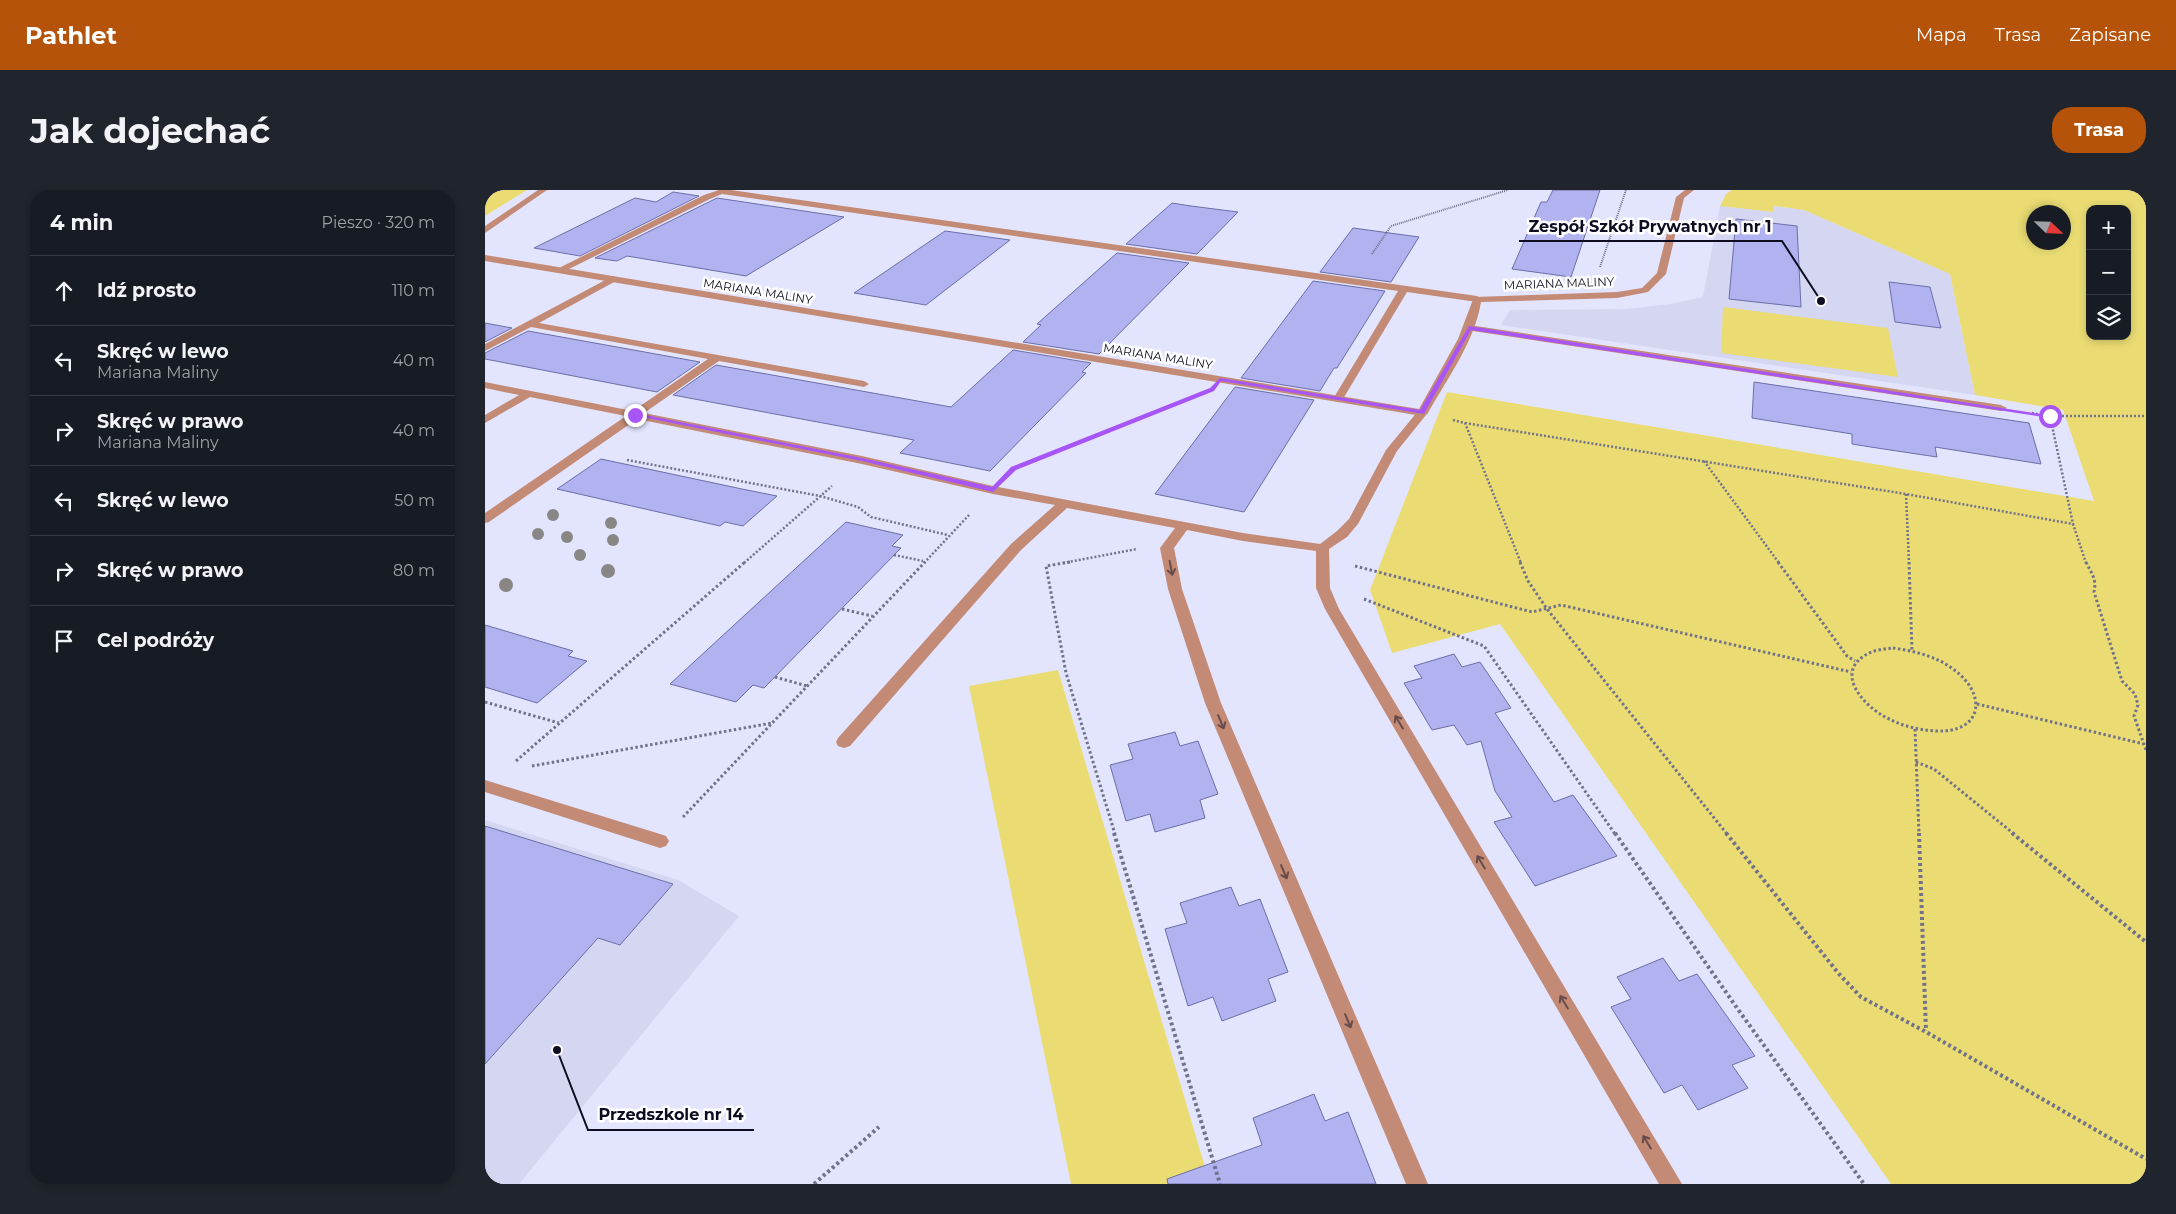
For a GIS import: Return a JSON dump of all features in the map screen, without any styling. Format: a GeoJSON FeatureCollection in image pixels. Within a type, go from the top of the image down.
{"type":"FeatureCollection","features":[{"type":"Feature","properties":{"kind":"street"},"geometry":{"type":"LineString","coordinates":[[485,230],[543,190]]}},
{"type":"Feature","properties":{"kind":"street","name":"MARIANA MALINY"},"geometry":{"type":"LineString","coordinates":[[725,191],[1477,299],[1617,295],[1645,290],[1661,274],[1680,198],[1690,190]]}},
{"type":"Feature","properties":{"kind":"street"},"geometry":{"type":"LineString","coordinates":[[560,270],[707,197],[725,191]]}},
{"type":"Feature","properties":{"kind":"street","name":"MARIANA MALINY"},"geometry":{"type":"LineString","coordinates":[[485,258],[1422,412]]}},
{"type":"Feature","properties":{"kind":"street"},"geometry":{"type":"LineString","coordinates":[[485,348],[613,280]]}},
{"type":"Feature","properties":{"kind":"street"},"geometry":{"type":"LineString","coordinates":[[1338,399],[1404,289]]}},
{"type":"Feature","properties":{"kind":"street"},"geometry":{"type":"LineString","coordinates":[[485,385],[862,460],[993,490],[1243,537],[1322,548],[1342,534],[1354,521],[1392,450],[1422,412],[1469,328],[1477,307],[1477,299]]}},
{"type":"Feature","properties":{"kind":"street"},"geometry":{"type":"LineString","coordinates":[[530,324],[864,384]]}},
{"type":"Feature","properties":{"kind":"street"},"geometry":{"type":"LineString","coordinates":[[1469,328],[2001,408]]}},
{"type":"Feature","properties":{"kind":"street"},"geometry":{"type":"LineString","coordinates":[[486,518],[717,358]]}},
{"type":"Feature","properties":{"kind":"street"},"geometry":{"type":"LineString","coordinates":[[485,420],[530,393]]}},
{"type":"Feature","properties":{"kind":"street"},"geometry":{"type":"LineString","coordinates":[[844,742],[1016,547],[1065,503]]}},
{"type":"Feature","properties":{"kind":"street"},"geometry":{"type":"LineString","coordinates":[[1184,525],[1167,548],[1175,589],[1213,703],[1417,1184]]}},
{"type":"Feature","properties":{"kind":"street"},"geometry":{"type":"LineString","coordinates":[[1322,548],[1323,588],[1333,609],[1671,1184]]}},
{"type":"Feature","properties":{"kind":"street"},"geometry":{"type":"LineString","coordinates":[[485,786],[660,842]]}},
{"type":"Feature","properties":{"kind":"path"},"geometry":{"type":"LineString","coordinates":[[1353,282],[1391,226],[1508,190]]}},
{"type":"Feature","properties":{"kind":"path"},"geometry":{"type":"LineString","coordinates":[[660,842],[948,535],[1013,469],[1212,390],[1220,379]]}},
{"type":"Feature","properties":{"kind":"path"},"geometry":{"type":"LineString","coordinates":[[2001,408],[2050,416],[2146,416]]}},
{"type":"Feature","properties":{"kind":"path"},"geometry":{"type":"LineString","coordinates":[[1422,412],[1465,423],[1906,494],[2073,524]]}},
{"type":"Feature","properties":{"kind":"path"},"geometry":{"type":"LineString","coordinates":[[2050,416],[2073,524],[2087,565],[2097,582],[2094,592],[2122,681],[2135,694],[2138,705],[2134,716],[2146,750]]}},
{"type":"Feature","properties":{"kind":"path"},"geometry":{"type":"LineString","coordinates":[[1465,423],[1528,581],[1547,609],[1839,974],[1861,997],[1926,1032],[2146,1159]]}},
{"type":"Feature","properties":{"kind":"path"},"geometry":{"type":"LineString","coordinates":[[582,451],[820,496],[858,507],[871,516],[948,535]]}},
{"type":"Feature","properties":{"kind":"path"},"geometry":{"type":"LineString","coordinates":[[512,765],[862,460]]}},
{"type":"Feature","properties":{"kind":"path"},"geometry":{"type":"LineString","coordinates":[[1703,461],[1847,656],[1855,662]]}},
{"type":"Feature","properties":{"kind":"path"},"geometry":{"type":"LineString","coordinates":[[1906,494],[1912,650]]}},
{"type":"Feature","properties":{"kind":"path"},"geometry":{"type":"LineString","coordinates":[[1167,548],[1145,548],[1045,566],[1066,673],[1220,1184]]}},
{"type":"Feature","properties":{"kind":"path"},"geometry":{"type":"LineString","coordinates":[[1322,548],[1351,565],[1532,612],[1561,605],[1851,672]]}},
{"type":"Feature","properties":{"kind":"path"},"geometry":{"type":"LineString","coordinates":[[894,555],[924,562]]}},
{"type":"Feature","properties":{"kind":"path"},"geometry":{"type":"LineString","coordinates":[[1358,597],[1484,646],[1737,1008],[1864,1184]]}},
{"type":"Feature","properties":{"kind":"path"},"geometry":{"type":"LineString","coordinates":[[842,609],[872,616]]}},
{"type":"Feature","properties":{"kind":"path"},"geometry":{"type":"LineString","coordinates":[[1877,649],[1912,650],[1931,656],[1949,665],[1973,690],[1977,704],[1975,715],[1967,725],[1944,731],[1915,729],[1894,722],[1876,711],[1862,698],[1853,685],[1851,672],[1855,662],[1864,654],[1877,649]]}},
{"type":"Feature","properties":{"kind":"path"},"geometry":{"type":"LineString","coordinates":[[775,677],[807,686]]}},
{"type":"Feature","properties":{"kind":"path"},"geometry":{"type":"LineString","coordinates":[[485,702],[559,724]]}},
{"type":"Feature","properties":{"kind":"path"},"geometry":{"type":"LineString","coordinates":[[1977,704],[2144,744]]}},
{"type":"Feature","properties":{"kind":"path"},"geometry":{"type":"LineString","coordinates":[[524,767],[772,723]]}},
{"type":"Feature","properties":{"kind":"path"},"geometry":{"type":"LineString","coordinates":[[1915,729],[1926,1032]]}},
{"type":"Feature","properties":{"kind":"path"},"geometry":{"type":"LineString","coordinates":[[1916,762],[1934,768],[2146,942]]}},
{"type":"Feature","properties":{"kind":"path"},"geometry":{"type":"LineString","coordinates":[[814,1184],[879,1127]]}},
{"type":"Feature","properties":{"kind":"shaded area"},"geometry":{"type":"Polygon","coordinates":[[[492,190],[527,190],[485,216],[485,193],[492,190]]]}},
{"type":"Feature","properties":{"kind":"shaded area"},"geometry":{"type":"Polygon","coordinates":[[[1732,190],[2146,190],[2146,1184],[1891,1184],[1500,624],[1392,653],[1370,590],[1447,392],[2094,501],[2063,410],[1975,395],[1950,274],[1804,210],[1774,206],[1773,212],[1720,206],[1726,194],[1732,190]]]}},
{"type":"Feature","properties":{"kind":"shaded area"},"geometry":{"type":"Polygon","coordinates":[[[1720,206],[1772,212],[1773,206],[1804,210],[1950,274],[1975,395],[1501,325],[1510,310],[1626,309],[1671,304],[1703,297],[1720,206]]]}},
{"type":"Feature","properties":{"kind":"shaded area"},"geometry":{"type":"Polygon","coordinates":[[[1723,307],[1888,328],[1898,377],[1721,353],[1723,307]]]}},
{"type":"Feature","properties":{"kind":"shaded area"},"geometry":{"type":"Polygon","coordinates":[[[1058,670],[1210,1184],[1071,1184],[969,686],[1058,670]]]}},
{"type":"Feature","properties":{"kind":"shaded area"},"geometry":{"type":"Polygon","coordinates":[[[485,820],[678,880],[739,916],[519,1184],[485,1184],[485,820]]]}},
{"type":"Feature","properties":{"kind":"building"},"geometry":{"type":"Polygon","coordinates":[[[1553,190],[1600,190],[1571,277],[1512,269],[1541,202],[1547,202],[1553,190]]]}},
{"type":"Feature","properties":{"kind":"building"},"geometry":{"type":"Polygon","coordinates":[[[673,192],[699,196],[580,256],[534,248],[635,198],[656,202],[673,192]]]}},
{"type":"Feature","properties":{"kind":"building"},"geometry":{"type":"Polygon","coordinates":[[[717,198],[844,217],[746,276],[627,256],[617,261],[595,258],[717,198]]]}},
{"type":"Feature","properties":{"kind":"building"},"geometry":{"type":"Polygon","coordinates":[[[1172,203],[1238,212],[1197,254],[1126,244],[1172,203]]]}},
{"type":"Feature","properties":{"kind":"building"},"geometry":{"type":"Polygon","coordinates":[[[1736,219],[1797,226],[1801,307],[1729,299],[1736,219]]]}},
{"type":"Feature","properties":{"kind":"building"},"geometry":{"type":"Polygon","coordinates":[[[1353,228],[1419,237],[1391,282],[1320,272],[1353,228]]]}},
{"type":"Feature","properties":{"kind":"building"},"geometry":{"type":"Polygon","coordinates":[[[945,231],[1010,240],[926,305],[854,293],[945,231]]]}},
{"type":"Feature","properties":{"kind":"building"},"geometry":{"type":"Polygon","coordinates":[[[1117,253],[1189,263],[1099,354],[1023,342],[1041,325],[1037,324],[1117,253]]]}},
{"type":"Feature","properties":{"kind":"building"},"geometry":{"type":"Polygon","coordinates":[[[1313,281],[1385,291],[1337,368],[1334,368],[1320,391],[1241,378],[1313,281]]]}},
{"type":"Feature","properties":{"kind":"building"},"geometry":{"type":"Polygon","coordinates":[[[1889,282],[1930,287],[1941,328],[1895,322],[1889,282]]]}},
{"type":"Feature","properties":{"kind":"building"},"geometry":{"type":"Polygon","coordinates":[[[485,323],[512,328],[485,342],[485,323]]]}},
{"type":"Feature","properties":{"kind":"building"},"geometry":{"type":"Polygon","coordinates":[[[528,331],[700,362],[657,392],[485,359],[485,353],[528,331]]]}},
{"type":"Feature","properties":{"kind":"building"},"geometry":{"type":"Polygon","coordinates":[[[1013,350],[1091,363],[1082,372],[1086,373],[990,471],[900,453],[914,440],[673,395],[716,365],[951,407],[1013,350]]]}},
{"type":"Feature","properties":{"kind":"building"},"geometry":{"type":"Polygon","coordinates":[[[1754,382],[2029,423],[2041,464],[1935,447],[1937,457],[1877,448],[1852,444],[1852,434],[1752,418],[1754,382]]]}},
{"type":"Feature","properties":{"kind":"building"},"geometry":{"type":"Polygon","coordinates":[[[1235,387],[1314,400],[1244,512],[1155,494],[1235,387]]]}},
{"type":"Feature","properties":{"kind":"building"},"geometry":{"type":"Polygon","coordinates":[[[601,459],[777,496],[743,526],[725,522],[720,526],[557,489],[601,459]]]}},
{"type":"Feature","properties":{"kind":"building"},"geometry":{"type":"Polygon","coordinates":[[[846,522],[903,535],[892,546],[901,548],[764,688],[753,685],[736,702],[670,684],[846,522]]]}},
{"type":"Feature","properties":{"kind":"building"},"geometry":{"type":"Polygon","coordinates":[[[485,625],[573,651],[568,656],[587,661],[537,703],[485,687],[485,625]]]}},
{"type":"Feature","properties":{"kind":"building"},"geometry":{"type":"Polygon","coordinates":[[[1454,654],[1462,667],[1480,662],[1511,708],[1495,713],[1554,802],[1573,795],[1617,856],[1535,886],[1494,822],[1512,817],[1495,791],[1481,741],[1467,745],[1454,725],[1432,730],[1404,683],[1422,678],[1414,666],[1454,654]]]}},
{"type":"Feature","properties":{"kind":"building"},"geometry":{"type":"Polygon","coordinates":[[[1175,732],[1180,746],[1198,741],[1218,794],[1200,800],[1205,818],[1155,832],[1150,814],[1126,821],[1110,765],[1133,759],[1128,744],[1175,732]]]}},
{"type":"Feature","properties":{"kind":"building"},"geometry":{"type":"Polygon","coordinates":[[[485,826],[673,884],[620,945],[598,938],[485,1064],[485,826]]]}},
{"type":"Feature","properties":{"kind":"building"},"geometry":{"type":"Polygon","coordinates":[[[1231,887],[1239,906],[1260,899],[1288,972],[1268,979],[1276,1001],[1222,1021],[1213,997],[1188,1006],[1165,929],[1187,923],[1180,903],[1231,887]]]}},
{"type":"Feature","properties":{"kind":"building"},"geometry":{"type":"Polygon","coordinates":[[[1663,958],[1679,981],[1697,974],[1755,1056],[1732,1065],[1748,1088],[1698,1110],[1682,1085],[1664,1093],[1611,1007],[1631,999],[1617,977],[1663,958]]]}},
{"type":"Feature","properties":{"kind":"building"},"geometry":{"type":"Polygon","coordinates":[[[1314,1094],[1325,1121],[1348,1112],[1376,1184],[1168,1184],[1167,1179],[1262,1145],[1253,1118],[1314,1094]]]}},
{"type":"Feature","properties":{"kind":"place","name":"Zespół Szkół Prywatnych nr 1"},"geometry":{"type":"Point","coordinates":[1821,301]}},
{"type":"Feature","properties":{"kind":"place","name":"Przedszkole nr 14"},"geometry":{"type":"Point","coordinates":[557,1050]}},
{"type":"Feature","properties":{"kind":"route"},"geometry":{"type":"LineString","coordinates":[[635,415],[862,460],[993,490],[1013,469],[1212,390],[1220,379],[1422,412],[1469,328],[2050,416]]}}]}
